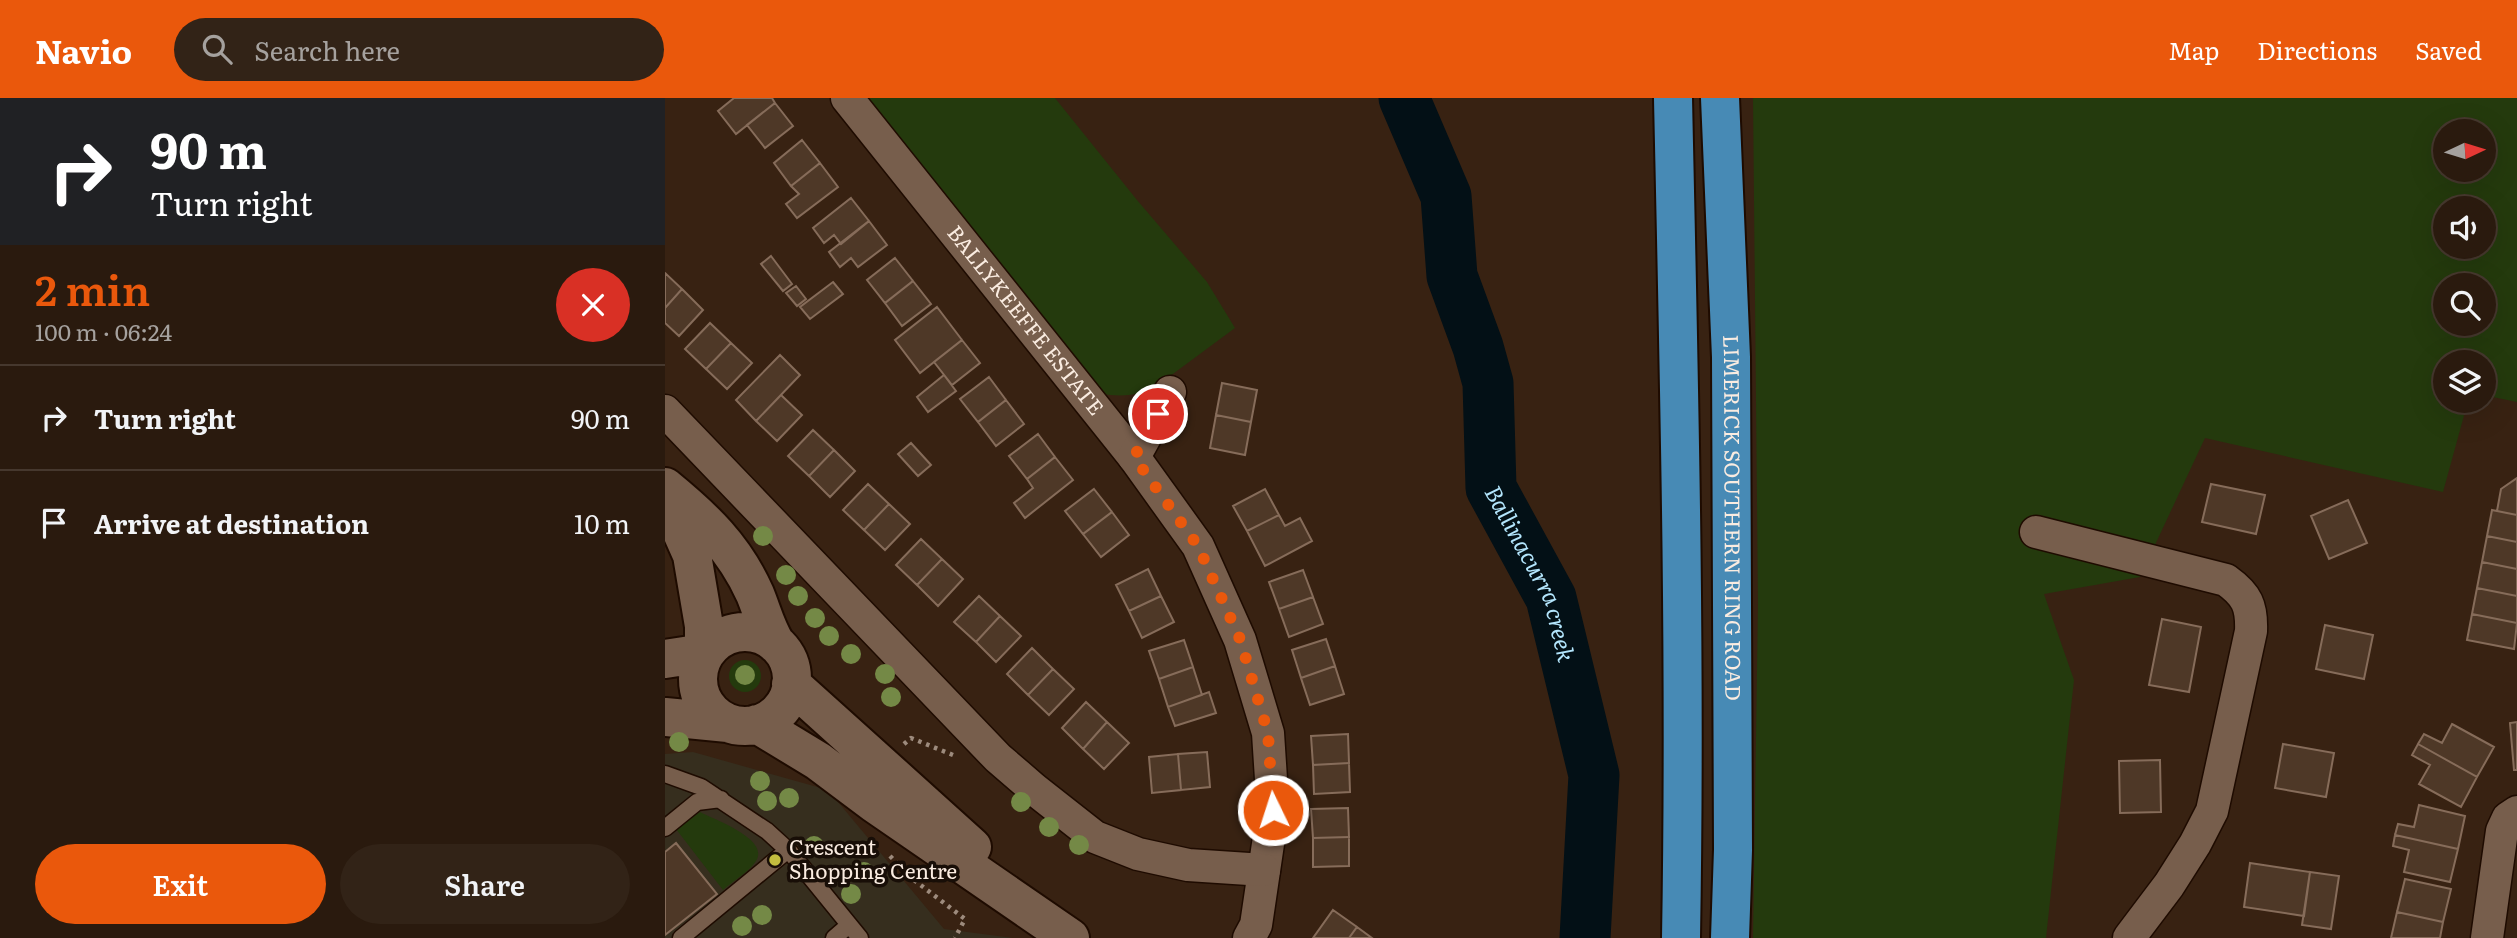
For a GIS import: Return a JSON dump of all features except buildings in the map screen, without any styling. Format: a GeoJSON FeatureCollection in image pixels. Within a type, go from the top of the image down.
{"type":"FeatureCollection","features":[{"type":"Feature","properties":{"kind":"highway"},"geometry":{"type":"LineString","coordinates":[[1673,98],[1679,380],[1681,938]]}},
{"type":"Feature","properties":{"kind":"highway","name":"LIMERICK SOUTHERN RING ROAD"},"geometry":{"type":"LineString","coordinates":[[1720,98],[1731,371],[1733,850],[1730,938]]}},
{"type":"Feature","properties":{"kind":"main road"},"geometry":{"type":"LineString","coordinates":[[665,487],[726,542],[755,594],[766,627],[789,661],[791,684],[784,706],[775,715],[743,724],[665,717]]}},
{"type":"Feature","properties":{"kind":"main road"},"geometry":{"type":"LineString","coordinates":[[665,493],[692,555],[704,626],[704,653],[698,674],[699,690],[705,704],[715,715],[743,724],[818,761],[874,803],[1070,938]]}},
{"type":"Feature","properties":{"kind":"main road"},"geometry":{"type":"LineString","coordinates":[[665,659],[704,653],[725,636],[738,632],[768,638],[776,644]]}},
{"type":"Feature","properties":{"kind":"main road"},"geometry":{"type":"LineString","coordinates":[[791,684],[1070,938]]}},
{"type":"Feature","properties":{"kind":"street","name":"BALLYKEEFFE ESTATE"},"geometry":{"type":"LineString","coordinates":[[847,98],[1134,457],[1198,546],[1240,639],[1268,733],[1273,810],[1256,925],[1249,938]]}},
{"type":"Feature","properties":{"kind":"street"},"geometry":{"type":"LineString","coordinates":[[1134,457],[1170,391]]}},
{"type":"Feature","properties":{"kind":"street"},"geometry":{"type":"LineString","coordinates":[[665,411],[999,758],[1095,837],[1138,854],[1188,865],[1264,870]]}},
{"type":"Feature","properties":{"kind":"street"},"geometry":{"type":"LineString","coordinates":[[2036,532],[2227,580],[2241,591],[2248,602],[2252,618],[2249,645],[2212,811],[2169,885],[2129,938]]}},
{"type":"Feature","properties":{"kind":"street"},"geometry":{"type":"LineString","coordinates":[[2487,938],[2502,831],[2508,818],[2517,812]]}},
{"type":"Feature","properties":{"kind":"lane"},"geometry":{"type":"LineString","coordinates":[[665,774],[721,799],[767,831],[788,850],[860,938]]}},
{"type":"Feature","properties":{"kind":"lane"},"geometry":{"type":"LineString","coordinates":[[665,828],[697,802],[721,799]]}},
{"type":"Feature","properties":{"kind":"lane"},"geometry":{"type":"LineString","coordinates":[[681,938],[788,850]]}},
{"type":"Feature","properties":{"kind":"lane"},"geometry":{"type":"LineString","coordinates":[[834,938],[849,925]]}},
{"type":"Feature","properties":{"kind":"path"},"geometry":{"type":"LineString","coordinates":[[896,751],[911,738],[989,769],[999,758]]}},
{"type":"Feature","properties":{"kind":"path"},"geometry":{"type":"LineString","coordinates":[[886,852],[914,880],[965,919],[955,938]]}},
{"type":"Feature","properties":{"kind":"shaded area","name":"Crescent Shopping Centre"},"geometry":{"type":"Polygon","coordinates":[[[693,752],[828,790],[944,929],[1013,938],[665,938],[665,754],[693,752]]]}},
{"type":"Feature","properties":{"kind":"green space"},"geometry":{"type":"Polygon","coordinates":[[[857,98],[1055,98],[1207,282],[1235,328],[1151,389],[1130,395],[1101,394],[857,98]]]}},
{"type":"Feature","properties":{"kind":"green space"},"geometry":{"type":"Polygon","coordinates":[[[1753,98],[2517,98],[2517,402],[2496,398],[2496,350],[2433,350],[2433,413],[2465,413],[2443,492],[2205,438],[2140,577],[2044,594],[2074,680],[2046,938],[1753,938],[1758,604],[1753,98]]]}},
{"type":"Feature","properties":{"kind":"green space"},"geometry":{"type":"Polygon","coordinates":[[[745,660],[756,665],[761,676],[756,687],[745,692],[734,687],[729,676],[734,665],[745,660]]]}},
{"type":"Feature","properties":{"kind":"green space"},"geometry":{"type":"Polygon","coordinates":[[[700,812],[739,831],[755,845],[758,853],[753,865],[723,890],[676,829],[700,812]]]}},
{"type":"Feature","properties":{"kind":"waterway","name":"Ballinacurra creek"},"geometry":{"type":"LineString","coordinates":[[1404,98],[1446,196],[1452,276],[1488,383],[1491,488],[1551,598],[1594,775],[1585,938]]}},
{"type":"Feature","properties":{"kind":"place","name":"Crescent Shopping Centre"},"geometry":{"type":"Point","coordinates":[775,860]}},
{"type":"Feature","properties":{"kind":"route"},"geometry":{"type":"LineString","coordinates":[[1158,414],[1134,457],[1198,546],[1240,639],[1268,733],[1273,810]]}}]}
